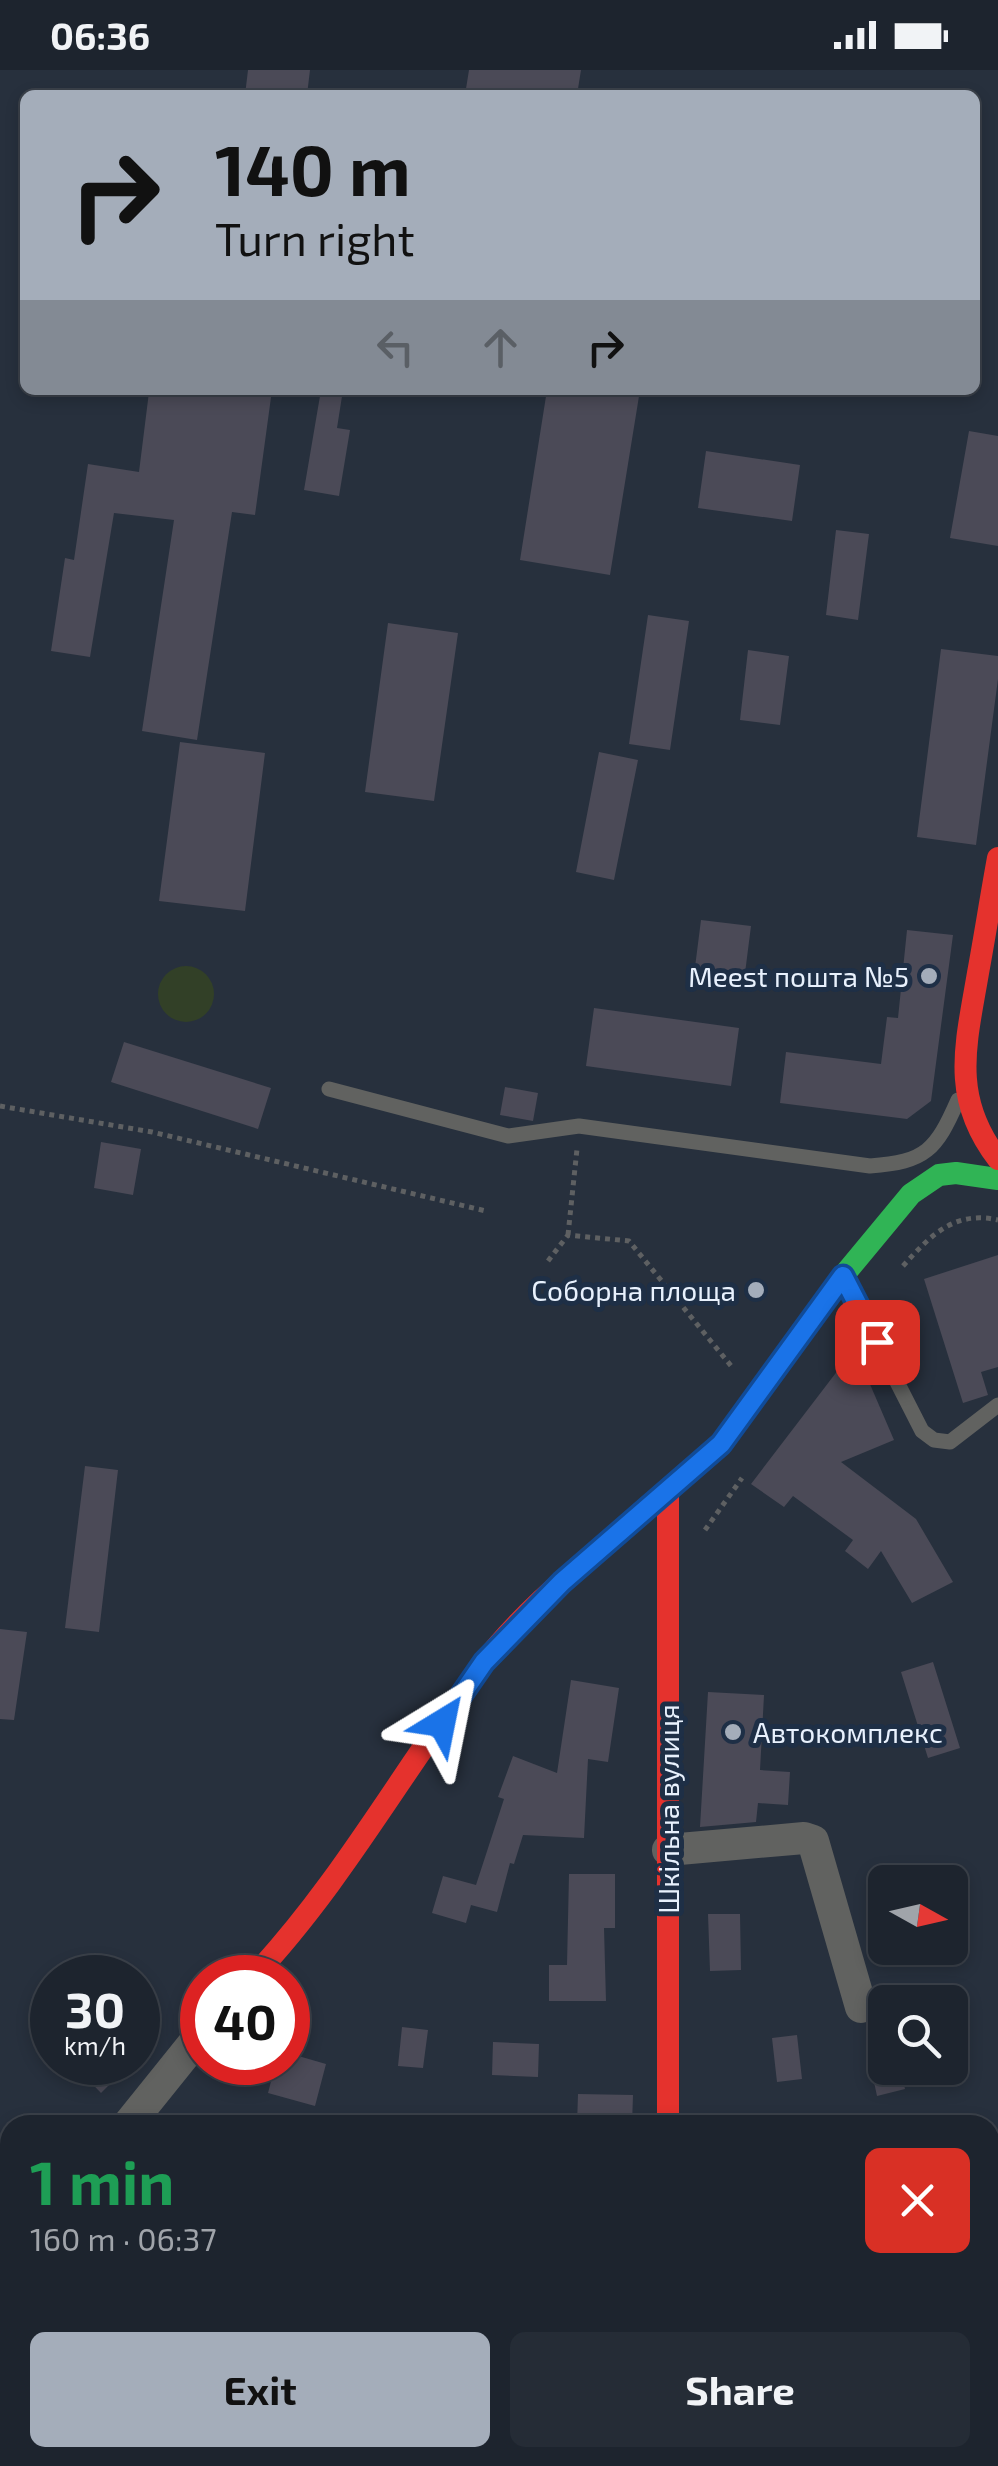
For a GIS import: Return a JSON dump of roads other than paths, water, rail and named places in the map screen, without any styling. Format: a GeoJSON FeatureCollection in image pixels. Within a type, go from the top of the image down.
{"type":"FeatureCollection","features":[{"type":"Feature","properties":{"kind":"street"},"geometry":{"type":"LineString","coordinates":[[993,1144],[974,1124],[964,1088],[964,1056],[998,858]]}},
{"type":"Feature","properties":{"kind":"street"},"geometry":{"type":"LineString","coordinates":[[274,1955],[293,1935],[484,1662],[562,1582],[721,1444],[843,1276],[911,1194],[927,1180],[956,1173],[998,1179]]}},
{"type":"Feature","properties":{"kind":"street","name":"Шкільна вулиця"},"geometry":{"type":"LineString","coordinates":[[668,1492],[668,2115]]}},
{"type":"Feature","properties":{"kind":"street"},"geometry":{"type":"LineString","coordinates":[[668,1850],[804,1838],[812,1841],[861,2008]]}},
{"type":"Feature","properties":{"kind":"street"},"geometry":{"type":"LineString","coordinates":[[136,2115],[180,2060]]}},
{"type":"Feature","properties":{"kind":"lane"},"geometry":{"type":"LineString","coordinates":[[329,1088],[508,1136],[580,1126],[841,1164],[902,1164],[925,1154],[941,1135],[964,1088]]}},
{"type":"Feature","properties":{"kind":"lane"},"geometry":{"type":"LineString","coordinates":[[843,1276],[922,1431],[934,1440],[950,1442],[998,1405]]}},
{"type":"Feature","properties":{"kind":"place","name":"Meest пошта №5"},"geometry":{"type":"Point","coordinates":[929,976]}},
{"type":"Feature","properties":{"kind":"place","name":"Соборна площа"},"geometry":{"type":"Point","coordinates":[756,1290]}},
{"type":"Feature","properties":{"kind":"place","name":"Автокомплекс"},"geometry":{"type":"Point","coordinates":[733,1732]}}]}
